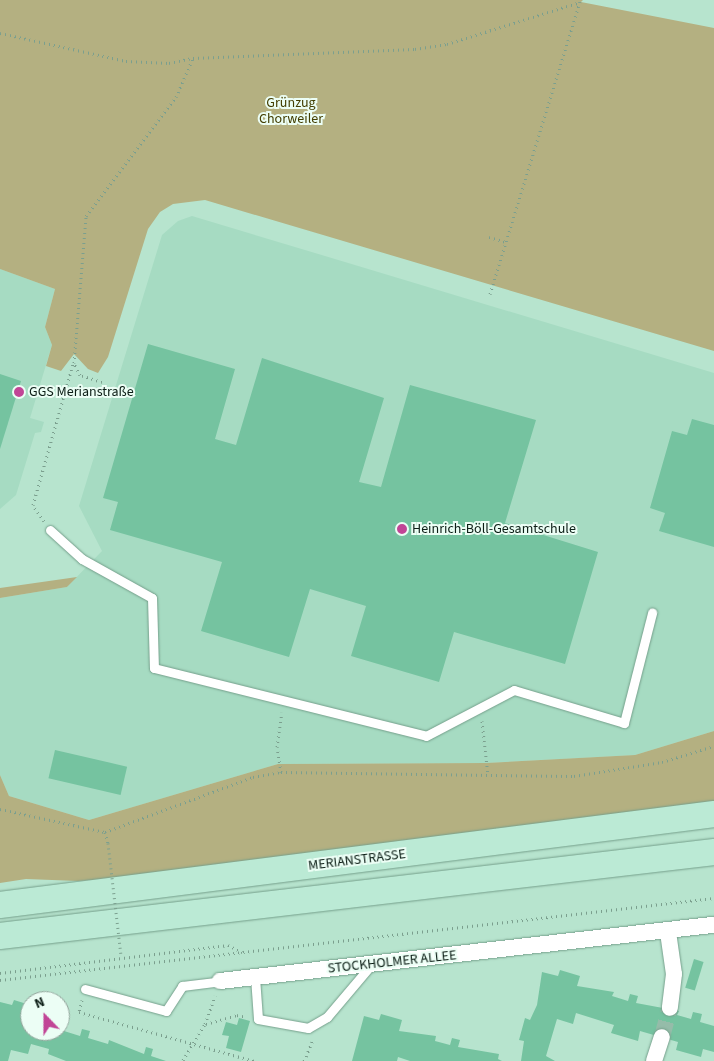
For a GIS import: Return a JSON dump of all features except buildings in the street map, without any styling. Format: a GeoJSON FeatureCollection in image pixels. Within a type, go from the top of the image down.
{"type":"FeatureCollection","features":[{"type":"Feature","properties":{"kind":"main road","name":"MERIANSTRASSE"},"geometry":{"type":"LineString","coordinates":[[0,905],[714,814]]}},
{"type":"Feature","properties":{"kind":"main road"},"geometry":{"type":"LineString","coordinates":[[0,936],[714,852]]}},
{"type":"Feature","properties":{"kind":"street","name":"STOCKHOLMER ALLEE"},"geometry":{"type":"LineString","coordinates":[[220,980],[371,966],[714,926]]}},
{"type":"Feature","properties":{"kind":"street"},"geometry":{"type":"LineString","coordinates":[[668,932],[674,974],[670,1008]]}},
{"type":"Feature","properties":{"kind":"street"},"geometry":{"type":"LineString","coordinates":[[654,1061],[662,1037]]}},
{"type":"Feature","properties":{"kind":"lane"},"geometry":{"type":"LineString","coordinates":[[50,530],[82,559],[152,598],[154,668],[283,702],[426,736],[514,690],[624,723],[652,612]]}},
{"type":"Feature","properties":{"kind":"lane"},"geometry":{"type":"LineString","coordinates":[[255,977],[258,1019],[308,1028],[320,1023],[371,966]]}},
{"type":"Feature","properties":{"kind":"lane","name":"STOCKHOLMER ALLEE"},"geometry":{"type":"LineString","coordinates":[[85,989],[166,1011],[182,986],[220,980]]}},
{"type":"Feature","properties":{"kind":"path"},"geometry":{"type":"LineString","coordinates":[[0,33],[126,61],[169,63],[193,58],[415,50],[447,44],[580,2],[490,294]]}},
{"type":"Feature","properties":{"kind":"path"},"geometry":{"type":"LineString","coordinates":[[50,530],[33,505],[74,363],[86,216],[176,97],[193,58]]}},
{"type":"Feature","properties":{"kind":"path"},"geometry":{"type":"LineString","coordinates":[[489,237],[506,242]]}},
{"type":"Feature","properties":{"kind":"path"},"geometry":{"type":"LineString","coordinates":[[74,363],[80,375],[102,382]]}},
{"type":"Feature","properties":{"kind":"path"},"geometry":{"type":"LineString","coordinates":[[281,772],[277,747],[283,702]]}},
{"type":"Feature","properties":{"kind":"path"},"geometry":{"type":"LineString","coordinates":[[481,707],[488,775]]}},
{"type":"Feature","properties":{"kind":"path"},"geometry":{"type":"LineString","coordinates":[[0,809],[105,832],[253,777],[281,772],[574,776],[662,762],[714,746]]}},
{"type":"Feature","properties":{"kind":"path"},"geometry":{"type":"LineString","coordinates":[[105,832],[108,843],[121,956]]}},
{"type":"Feature","properties":{"kind":"path"},"geometry":{"type":"LineString","coordinates":[[0,980],[90,972],[242,952],[714,898]]}},
{"type":"Feature","properties":{"kind":"path"},"geometry":{"type":"LineString","coordinates":[[0,973],[121,956],[228,945],[242,952]]}},
{"type":"Feature","properties":{"kind":"path"},"geometry":{"type":"LineString","coordinates":[[90,972],[79,1012],[254,1061]]}},
{"type":"Feature","properties":{"kind":"path"},"geometry":{"type":"LineString","coordinates":[[183,1060],[205,1024],[220,980]]}},
{"type":"Feature","properties":{"kind":"path"},"geometry":{"type":"LineString","coordinates":[[205,1024],[237,1015],[258,1019]]}},
{"type":"Feature","properties":{"kind":"path"},"geometry":{"type":"LineString","coordinates":[[304,1061],[320,1023]]}},
{"type":"Feature","properties":{"kind":"shaded area","name":"Heinrich-Böll-Gesamtschule"},"geometry":{"type":"Polygon","coordinates":[[[192,216],[714,373],[714,731],[635,755],[486,763],[278,764],[89,820],[9,796],[0,775],[0,598],[67,587],[102,551],[79,506],[162,235],[178,221],[192,216]]]}},
{"type":"Feature","properties":{"kind":"shaded area","name":"GGS Merianstraße"},"geometry":{"type":"Polygon","coordinates":[[[0,269],[55,289],[45,327],[52,345],[30,418],[44,422],[41,432],[35,433],[16,495],[0,509],[0,269]]]}},
{"type":"Feature","properties":{"kind":"green space","name":"Grünzug Chorweiler"},"geometry":{"type":"Polygon","coordinates":[[[0,0],[583,0],[581,2],[714,28],[714,351],[205,200],[173,204],[160,212],[148,229],[108,357],[98,373],[88,369],[74,354],[61,371],[46,366],[52,345],[45,327],[55,289],[0,269],[0,0]]]}},
{"type":"Feature","properties":{"kind":"green space"},"geometry":{"type":"Polygon","coordinates":[[[77,577],[67,587],[0,598],[0,588],[77,577]]]}},
{"type":"Feature","properties":{"kind":"green space"},"geometry":{"type":"Polygon","coordinates":[[[714,731],[714,808],[127,878],[78,881],[26,879],[0,883],[0,775],[9,796],[89,820],[278,764],[486,763],[635,755],[714,731]]]}},
{"type":"Feature","properties":{"kind":"tunnel"},"geometry":{"type":"LineString","coordinates":[[662,1037],[670,1008]]}},
{"type":"Feature","properties":{"kind":"place","name":"GGS Merianstraße"},"geometry":{"type":"Point","coordinates":[19,392]}},
{"type":"Feature","properties":{"kind":"place","name":"Heinrich-Böll-Gesamtschule"},"geometry":{"type":"Point","coordinates":[402,529]}}]}
